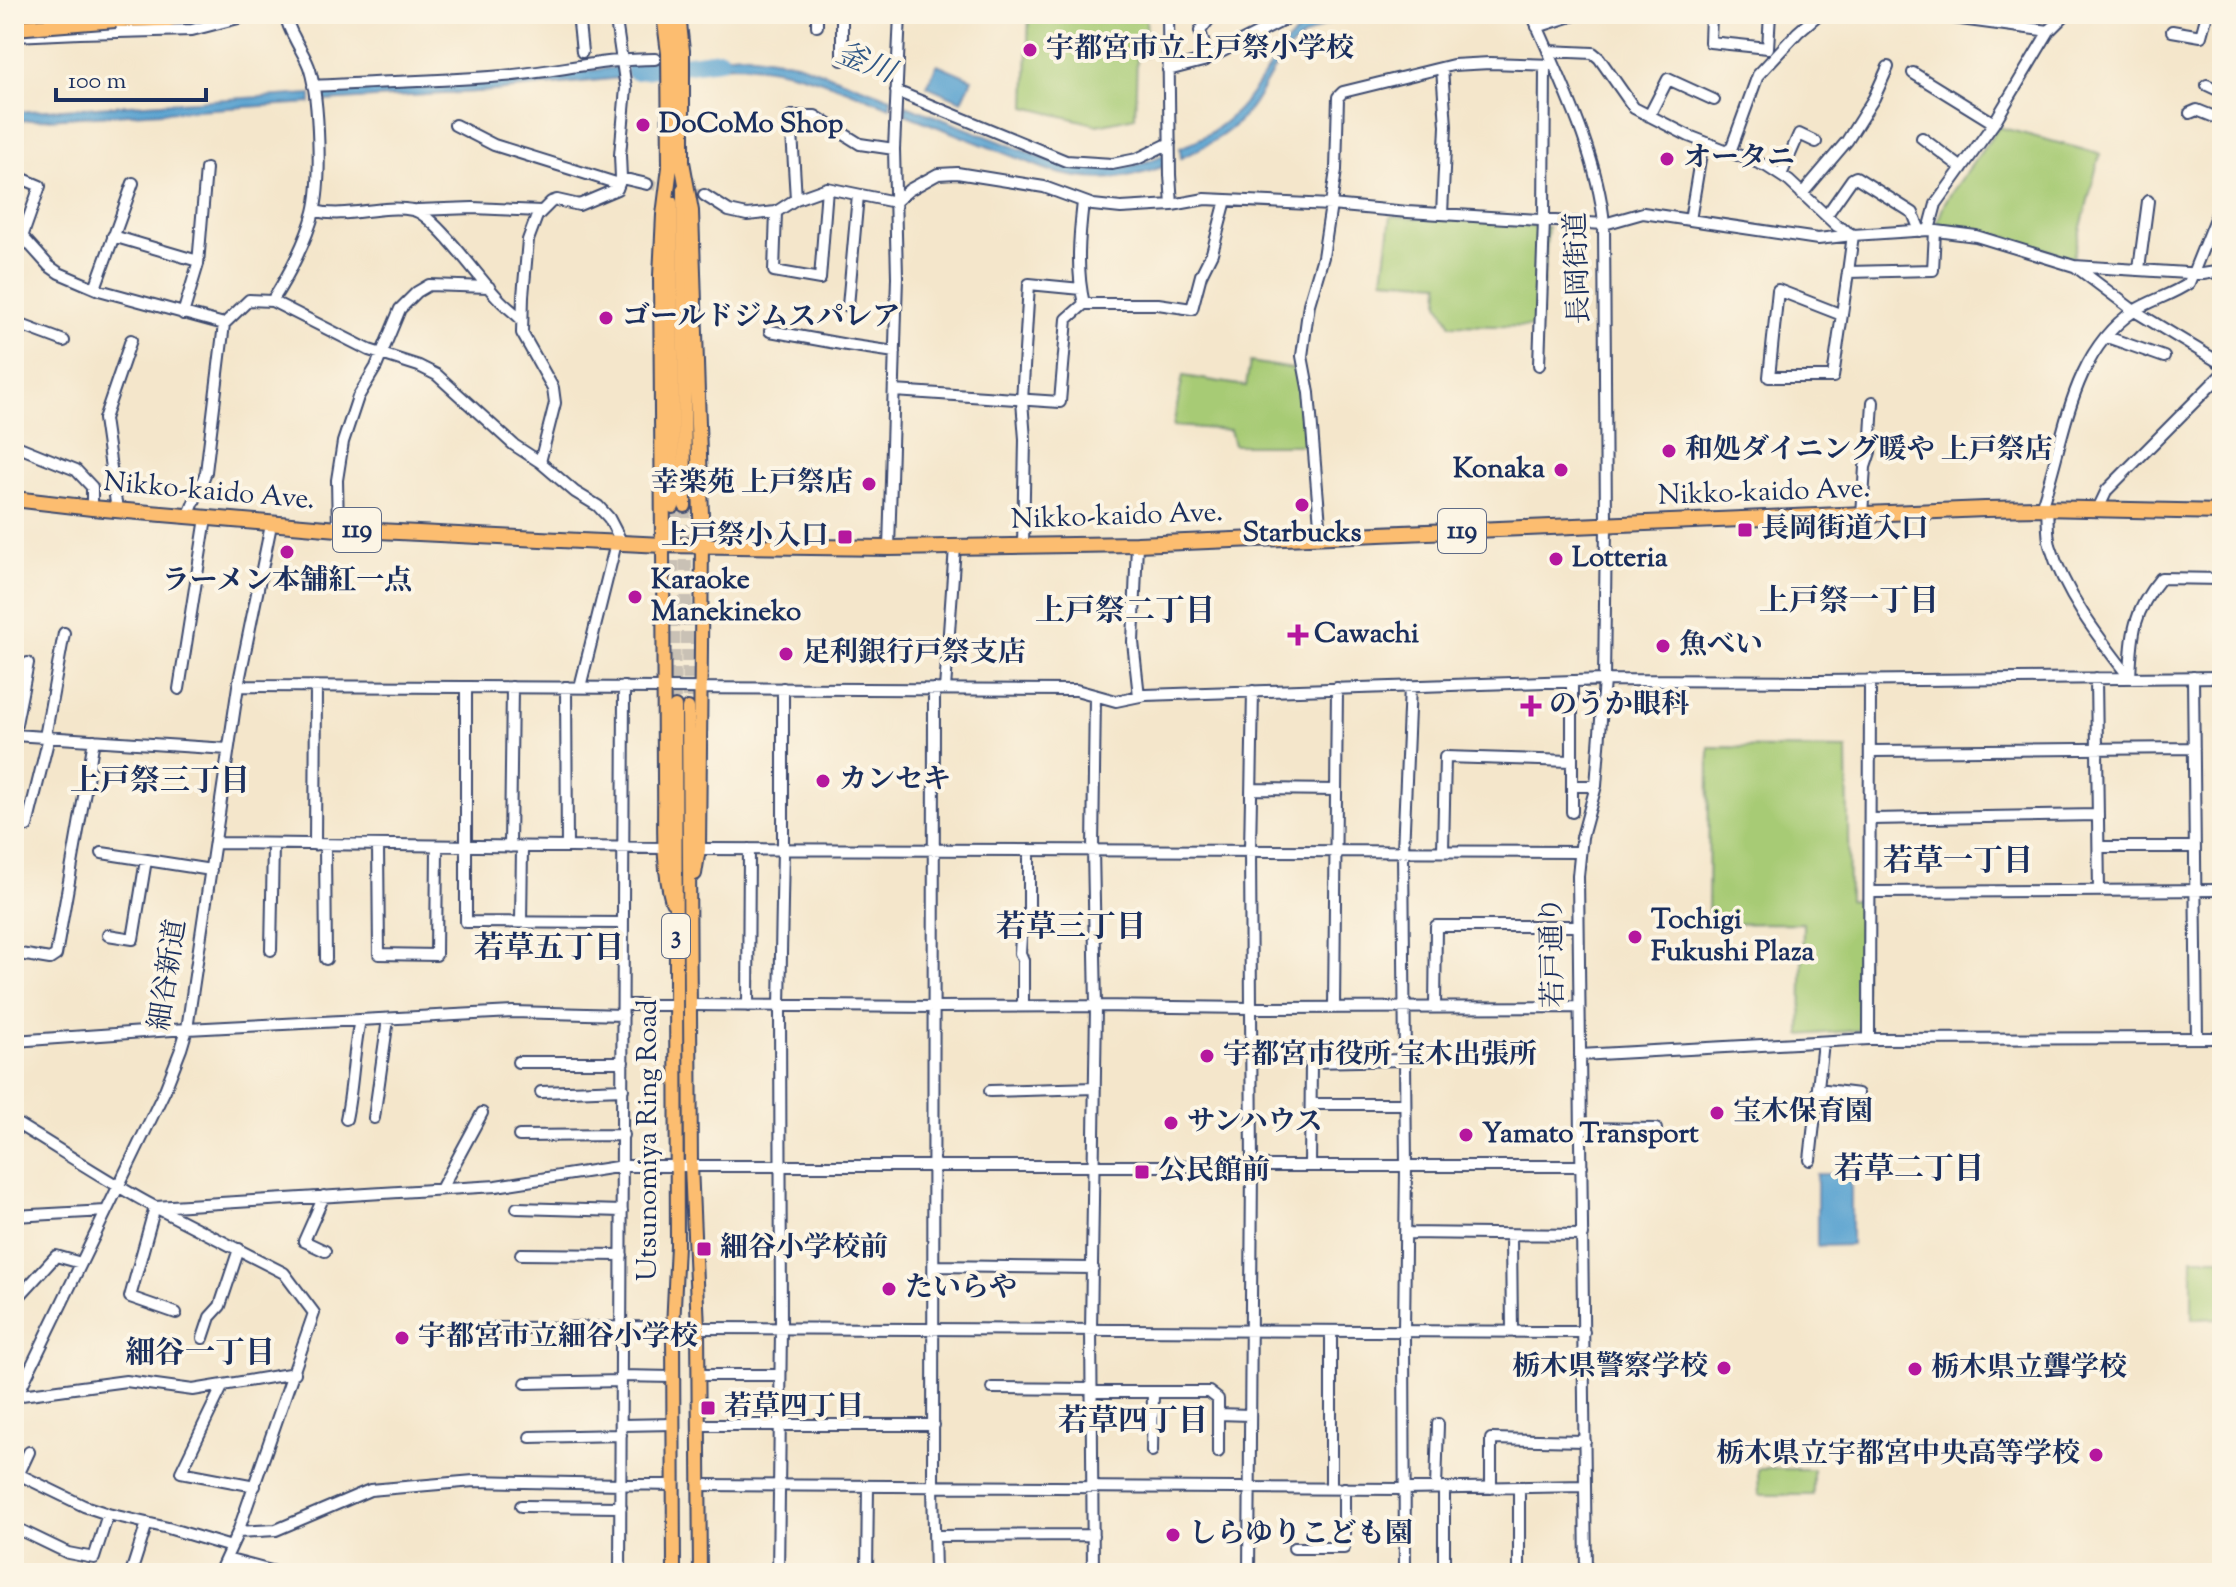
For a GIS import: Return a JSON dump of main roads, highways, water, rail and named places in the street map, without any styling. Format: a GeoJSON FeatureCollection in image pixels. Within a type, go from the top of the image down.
{"type":"FeatureCollection","features":[{"type":"Feature","properties":{"kind":"highway"},"geometry":{"type":"LineString","coordinates":[[116,20],[154,14]]}},
{"type":"Feature","properties":{"kind":"highway"},"geometry":{"type":"LineString","coordinates":[[14,28],[168,19],[195,14]]}},
{"type":"Feature","properties":{"kind":"highway"},"geometry":{"type":"LineString","coordinates":[[658,14],[669,54]]}},
{"type":"Feature","properties":{"kind":"highway"},"geometry":{"type":"LineString","coordinates":[[663,545],[661,276],[664,215],[676,165],[676,102],[664,14]]}},
{"type":"Feature","properties":{"kind":"highway"},"geometry":{"type":"LineString","coordinates":[[669,54],[678,14]]}},
{"type":"Feature","properties":{"kind":"highway"},"geometry":{"type":"LineString","coordinates":[[676,165],[691,211],[702,545]]}},
{"type":"Feature","properties":{"kind":"highway","name":"Nikko-kaido Ave."},"geometry":{"type":"LineString","coordinates":[[14,499],[338,529],[663,545],[889,548],[1137,544],[2044,508],[2222,512]]}},
{"type":"Feature","properties":{"kind":"main road"},"geometry":{"type":"LineString","coordinates":[[676,165],[679,506]]}},
{"type":"Feature","properties":{"kind":"main road","name":"3"},"geometry":{"type":"LineString","coordinates":[[663,545],[665,848],[667,886],[676,917]]}},
{"type":"Feature","properties":{"kind":"main road","name":"3"},"geometry":{"type":"LineString","coordinates":[[689,895],[699,849],[702,545]]}},
{"type":"Feature","properties":{"kind":"main road","name":"Utsunomiya Ring Road"},"geometry":{"type":"LineString","coordinates":[[674,1573],[676,917],[681,708],[689,895],[700,1573]]}},
{"type":"Feature","properties":{"kind":"water"},"geometry":{"type":"Polygon","coordinates":[[[1326,14],[1353,14],[1323,26],[1295,44],[1280,60],[1254,103],[1236,124],[1181,158],[1180,148],[1212,131],[1230,117],[1254,90],[1291,38],[1326,14]]]}},
{"type":"Feature","properties":{"kind":"water"},"geometry":{"type":"Polygon","coordinates":[[[742,54],[797,63],[891,98],[890,107],[819,80],[772,68],[723,65],[696,68],[696,58],[742,54]]]}},
{"type":"Feature","properties":{"kind":"water"},"geometry":{"type":"Polygon","coordinates":[[[937,64],[972,79],[962,101],[927,86],[937,64]]]}},
{"type":"Feature","properties":{"kind":"water"},"geometry":{"type":"Polygon","coordinates":[[[618,67],[620,78],[494,91],[324,101],[324,93],[504,82],[618,67]]]}},
{"type":"Feature","properties":{"kind":"water"},"geometry":{"type":"Polygon","coordinates":[[[311,94],[311,103],[14,121],[14,112],[311,94]]]}},
{"type":"Feature","properties":{"kind":"water"},"geometry":{"type":"Polygon","coordinates":[[[906,105],[1063,166],[1116,169],[1166,154],[1165,166],[1137,175],[1108,179],[1065,175],[905,114],[906,105]]]}},
{"type":"Feature","properties":{"kind":"water"},"geometry":{"type":"Polygon","coordinates":[[[1817,1174],[1851,1174],[1851,1245],[1817,1246],[1817,1174]]]}},
{"type":"Feature","properties":{"kind":"waterway","name":"釜川"},"geometry":{"type":"LineString","coordinates":[[635,71],[720,60]]}},
{"type":"Feature","properties":{"kind":"tunnel"},"geometry":{"type":"LineString","coordinates":[[647,184],[704,195]]}},
{"type":"Feature","properties":{"kind":"tunnel"},"geometry":{"type":"LineString","coordinates":[[685,506],[688,708]]}},
{"type":"Feature","properties":{"kind":"tunnel"},"geometry":{"type":"LineString","coordinates":[[673,507],[675,707]]}},
{"type":"Feature","properties":{"kind":"place","name":"宇都宮市立上戸祭小学校"},"geometry":{"type":"Point","coordinates":[1030,50]}},
{"type":"Feature","properties":{"kind":"place","name":"DoCoMo Shop"},"geometry":{"type":"Point","coordinates":[643,125]}},
{"type":"Feature","properties":{"kind":"place","name":"オータニ"},"geometry":{"type":"Point","coordinates":[1667,159]}},
{"type":"Feature","properties":{"kind":"place","name":"ゴールドジムスパレア"},"geometry":{"type":"Point","coordinates":[606,318]}},
{"type":"Feature","properties":{"kind":"place","name":"和処ダイニング暖や 上戸祭店"},"geometry":{"type":"Point","coordinates":[1669,451]}},
{"type":"Feature","properties":{"kind":"place","name":"Konaka"},"geometry":{"type":"Point","coordinates":[1561,470]}},
{"type":"Feature","properties":{"kind":"place","name":"幸楽苑 上戸祭店"},"geometry":{"type":"Point","coordinates":[869,484]}},
{"type":"Feature","properties":{"kind":"place","name":"Starbucks"},"geometry":{"type":"Point","coordinates":[1302,505]}},
{"type":"Feature","properties":{"kind":"place","name":"長岡街道入口"},"geometry":{"type":"Point","coordinates":[1745,530]}},
{"type":"Feature","properties":{"kind":"place","name":"上戸祭小入口"},"geometry":{"type":"Point","coordinates":[845,537]}},
{"type":"Feature","properties":{"kind":"place","name":"ラーメン本舗紅一点"},"geometry":{"type":"Point","coordinates":[287,552]}},
{"type":"Feature","properties":{"kind":"place","name":"Lotteria"},"geometry":{"type":"Point","coordinates":[1556,559]}},
{"type":"Feature","properties":{"kind":"place","name":"Karaoke Manekineko"},"geometry":{"type":"Point","coordinates":[635,597]}},
{"type":"Feature","properties":{"kind":"place","name":"Cawachi"},"geometry":{"type":"Point","coordinates":[1298,635]}},
{"type":"Feature","properties":{"kind":"place","name":"魚べい"},"geometry":{"type":"Point","coordinates":[1663,646]}},
{"type":"Feature","properties":{"kind":"place","name":"足利銀行戸祭支店"},"geometry":{"type":"Point","coordinates":[786,654]}},
{"type":"Feature","properties":{"kind":"place","name":"のうか眼科"},"geometry":{"type":"Point","coordinates":[1531,706]}},
{"type":"Feature","properties":{"kind":"place","name":"カンセキ"},"geometry":{"type":"Point","coordinates":[823,781]}},
{"type":"Feature","properties":{"kind":"place","name":"Tochigi Fukushi Plaza"},"geometry":{"type":"Point","coordinates":[1635,937]}},
{"type":"Feature","properties":{"kind":"place","name":"宇都宮市役所 宝木出張所"},"geometry":{"type":"Point","coordinates":[1207,1056]}},
{"type":"Feature","properties":{"kind":"place","name":"宝木保育園"},"geometry":{"type":"Point","coordinates":[1717,1113]}},
{"type":"Feature","properties":{"kind":"place","name":"サンハウス"},"geometry":{"type":"Point","coordinates":[1171,1123]}},
{"type":"Feature","properties":{"kind":"place","name":"Yamato Transport"},"geometry":{"type":"Point","coordinates":[1466,1135]}},
{"type":"Feature","properties":{"kind":"place","name":"公民館前"},"geometry":{"type":"Point","coordinates":[1142,1172]}},
{"type":"Feature","properties":{"kind":"place","name":"細谷小学校前"},"geometry":{"type":"Point","coordinates":[704,1249]}},
{"type":"Feature","properties":{"kind":"place","name":"たいらや"},"geometry":{"type":"Point","coordinates":[889,1289]}},
{"type":"Feature","properties":{"kind":"place","name":"宇都宮市立細谷小学校"},"geometry":{"type":"Point","coordinates":[402,1338]}},
{"type":"Feature","properties":{"kind":"place","name":"栃木県警察学校"},"geometry":{"type":"Point","coordinates":[1724,1368]}},
{"type":"Feature","properties":{"kind":"place","name":"栃木県立聾学校"},"geometry":{"type":"Point","coordinates":[1915,1369]}},
{"type":"Feature","properties":{"kind":"place","name":"若草四丁目"},"geometry":{"type":"Point","coordinates":[708,1408]}},
{"type":"Feature","properties":{"kind":"place","name":"栃木県立宇都宮中央高等学校"},"geometry":{"type":"Point","coordinates":[2096,1455]}},
{"type":"Feature","properties":{"kind":"place","name":"しらゆりこども園"},"geometry":{"type":"Point","coordinates":[1173,1535]}},
{"type":"Feature","properties":{"kind":"district","name":"上戸祭一丁目"},"geometry":{"type":"Point","coordinates":[1849,602]}},
{"type":"Feature","properties":{"kind":"district","name":"上戸祭二丁目"},"geometry":{"type":"Point","coordinates":[1125,612]}},
{"type":"Feature","properties":{"kind":"district","name":"上戸祭三丁目"},"geometry":{"type":"Point","coordinates":[160,782]}},
{"type":"Feature","properties":{"kind":"district","name":"若草一丁目"},"geometry":{"type":"Point","coordinates":[1958,862]}},
{"type":"Feature","properties":{"kind":"district","name":"若草三丁目"},"geometry":{"type":"Point","coordinates":[1071,928]}},
{"type":"Feature","properties":{"kind":"district","name":"若草五丁目"},"geometry":{"type":"Point","coordinates":[549,949]}},
{"type":"Feature","properties":{"kind":"district","name":"若草二丁目"},"geometry":{"type":"Point","coordinates":[1909,1170]}},
{"type":"Feature","properties":{"kind":"district","name":"細谷一丁目"},"geometry":{"type":"Point","coordinates":[200,1354]}},
{"type":"Feature","properties":{"kind":"district","name":"若草四丁目"},"geometry":{"type":"Point","coordinates":[1133,1422]}}]}
